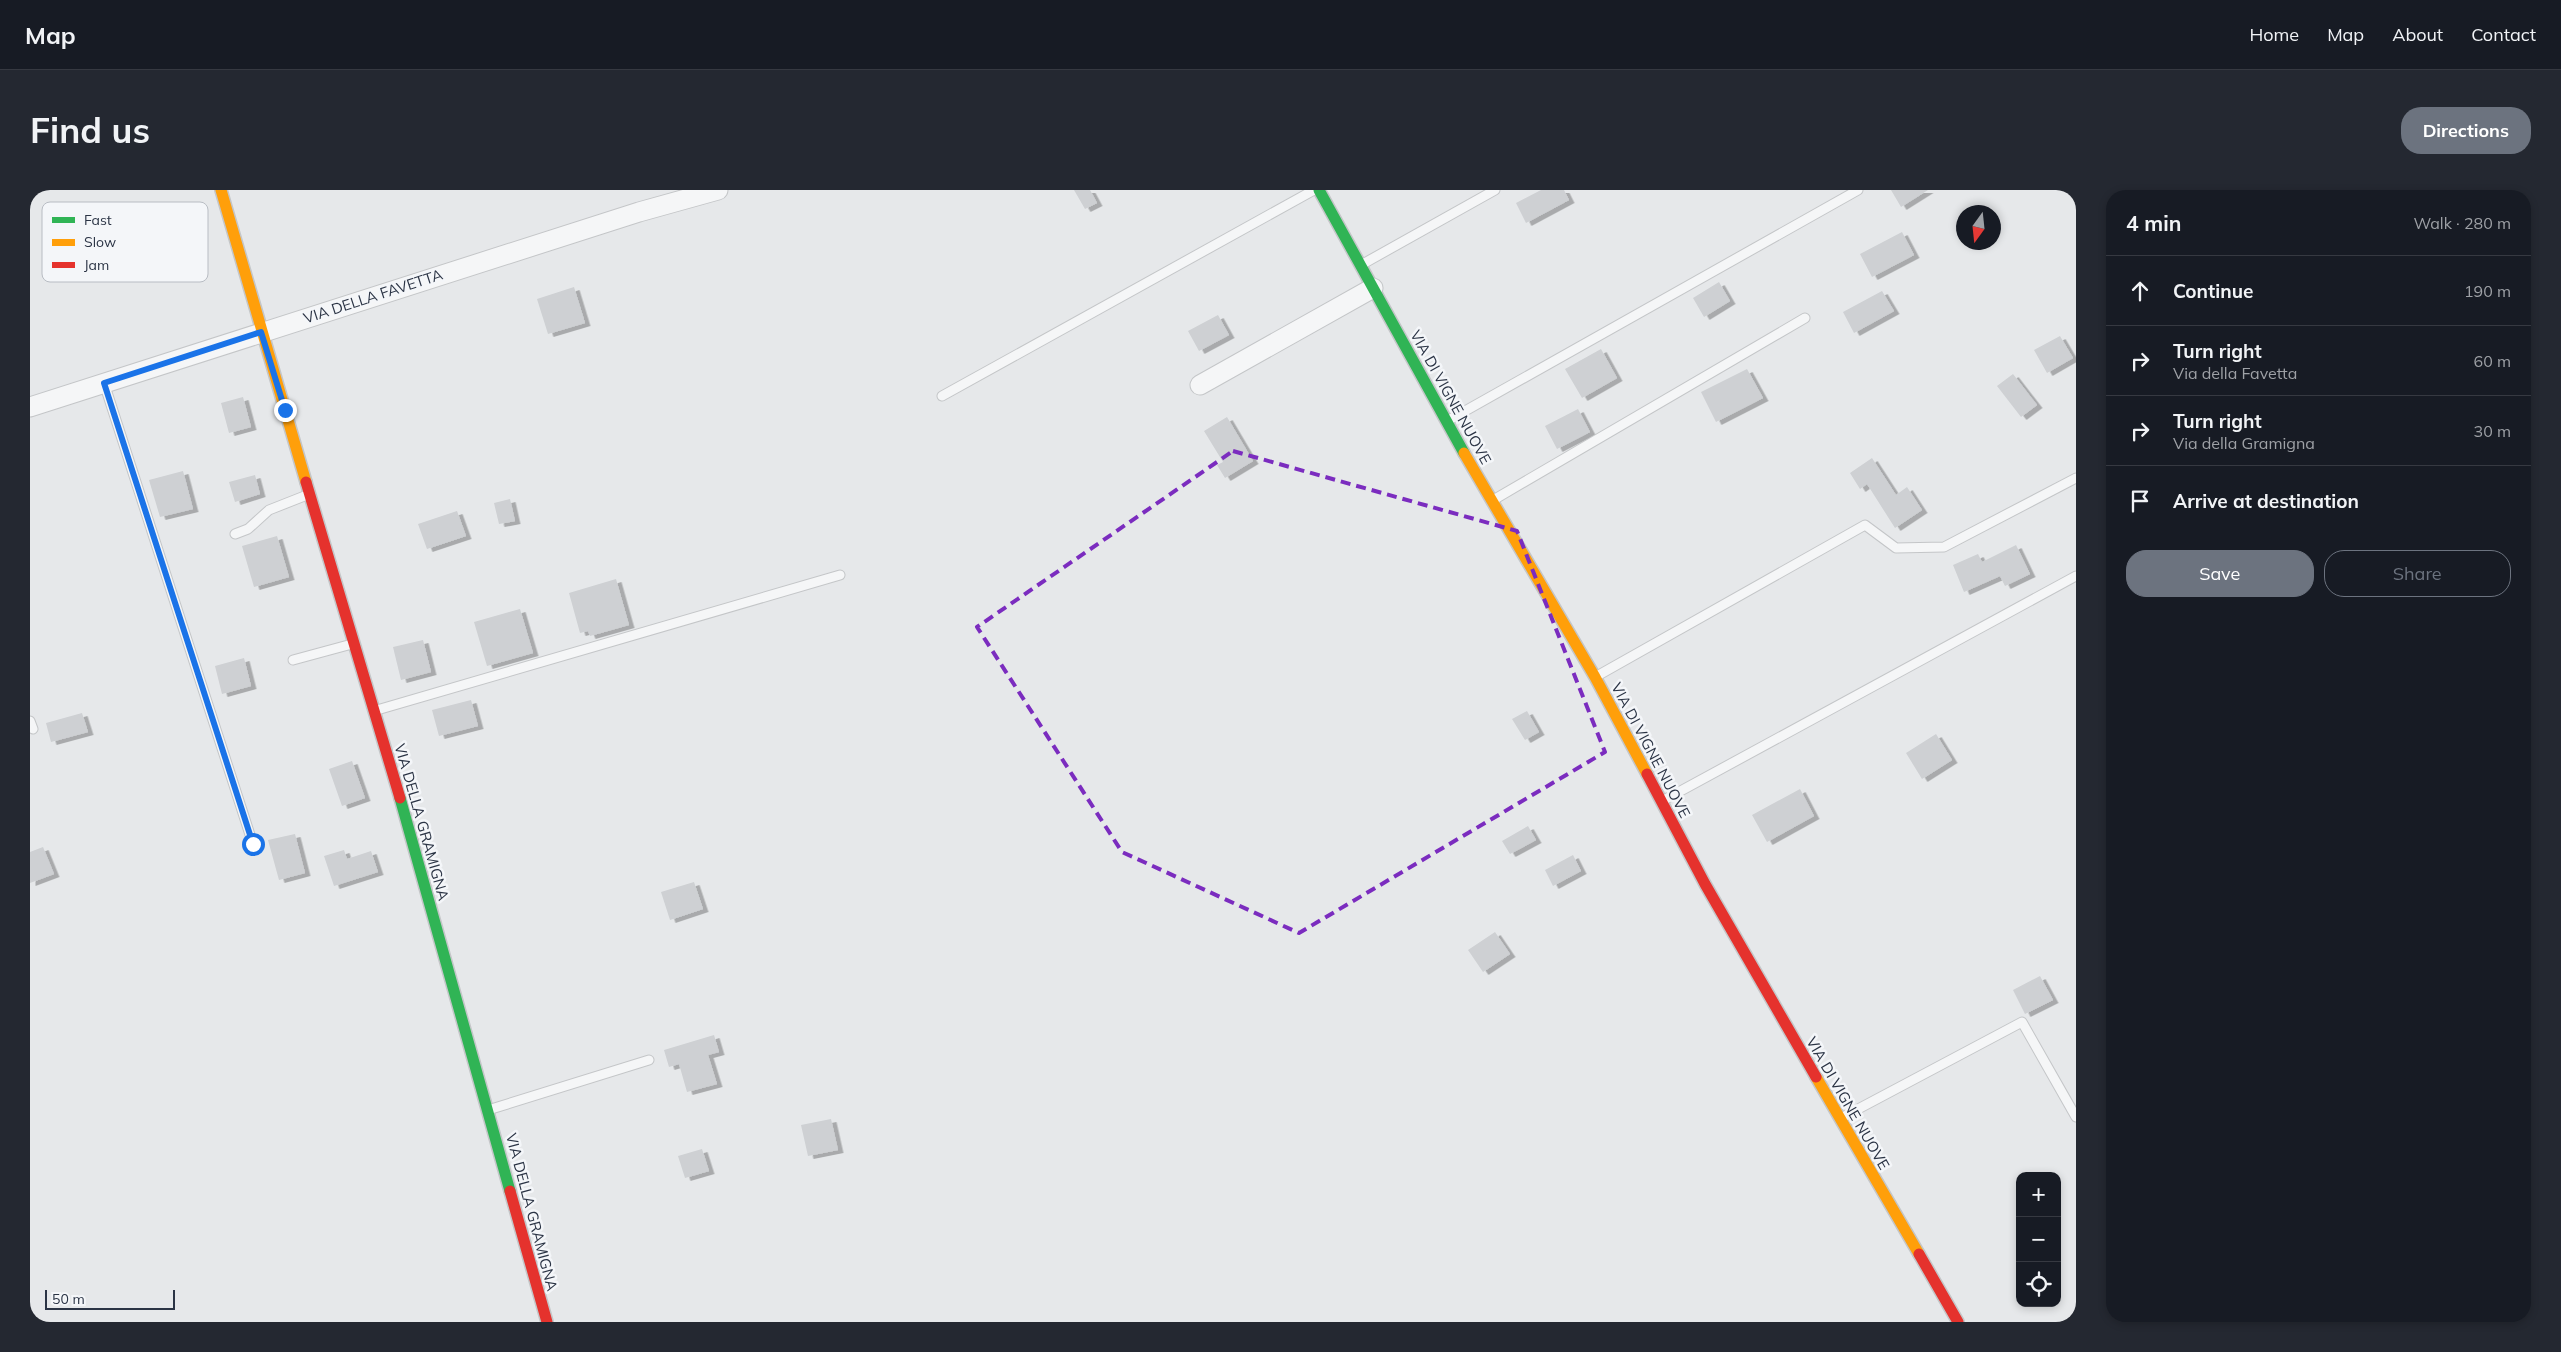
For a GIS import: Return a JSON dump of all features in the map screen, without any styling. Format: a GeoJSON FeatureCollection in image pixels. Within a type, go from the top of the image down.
{"type":"FeatureCollection","features":[{"type":"Feature","properties":{"kind":"street","name":"VIA DELLA GRAMIGNA"},"geometry":{"type":"LineString","coordinates":[[221,190],[261,332],[374,711],[488,1110],[546,1322]]}},
{"type":"Feature","properties":{"kind":"street","name":"VIA DELLA FAVETTA"},"geometry":{"type":"LineString","coordinates":[[30,407],[639,212],[718,190]]}},
{"type":"Feature","properties":{"kind":"street","name":"VIA DI VIGNE NUOVE"},"geometry":{"type":"LineString","coordinates":[[1319,190],[1446,422],[1595,677],[1705,884],[1958,1322]]}},
{"type":"Feature","properties":{"kind":"street"},"geometry":{"type":"LineString","coordinates":[[1200,385],[1373,288]]}},
{"type":"Feature","properties":{"kind":"lane"},"geometry":{"type":"LineString","coordinates":[[942,396],[1314,190]]}},
{"type":"Feature","properties":{"kind":"lane"},"geometry":{"type":"LineString","coordinates":[[1361,265],[1495,190]]}},
{"type":"Feature","properties":{"kind":"lane"},"geometry":{"type":"LineString","coordinates":[[1446,422],[1858,190]]}},
{"type":"Feature","properties":{"kind":"lane"},"geometry":{"type":"LineString","coordinates":[[1492,501],[1806,318]]}},
{"type":"Feature","properties":{"kind":"lane"},"geometry":{"type":"LineString","coordinates":[[104,383],[253,844]]}},
{"type":"Feature","properties":{"kind":"lane"},"geometry":{"type":"LineString","coordinates":[[1595,677],[1865,525],[1896,548],[1944,547],[2076,478]]}},
{"type":"Feature","properties":{"kind":"lane"},"geometry":{"type":"LineString","coordinates":[[235,534],[253,526],[269,510],[309,494]]}},
{"type":"Feature","properties":{"kind":"lane"},"geometry":{"type":"LineString","coordinates":[[374,711],[840,575]]}},
{"type":"Feature","properties":{"kind":"lane"},"geometry":{"type":"LineString","coordinates":[[1661,801],[2076,576]]}},
{"type":"Feature","properties":{"kind":"lane"},"geometry":{"type":"LineString","coordinates":[[294,660],[354,643]]}},
{"type":"Feature","properties":{"kind":"lane"},"geometry":{"type":"LineString","coordinates":[[1840,1118],[2022,1022],[2076,1117]]}},
{"type":"Feature","properties":{"kind":"lane"},"geometry":{"type":"LineString","coordinates":[[488,1110],[648,1060]]}},
{"type":"Feature","properties":{"kind":"highlighted area"},"geometry":{"type":"Polygon","coordinates":[[[1233,451],[1517,531],[1605,752],[1299,933],[1122,852],[977,627],[1233,451]]]}},
{"type":"Feature","properties":{"kind":"building"},"geometry":{"type":"Polygon","coordinates":[[[1074,190],[1090,190],[1097,203],[1085,209],[1074,190]]]}},
{"type":"Feature","properties":{"kind":"building"},"geometry":{"type":"Polygon","coordinates":[[[1541,190],[1564,190],[1569,200],[1526,223],[1516,203],[1541,190]]]}},
{"type":"Feature","properties":{"kind":"building"},"geometry":{"type":"Polygon","coordinates":[[[1891,190],[1928,190],[1901,207],[1891,190]]]}},
{"type":"Feature","properties":{"kind":"building"},"geometry":{"type":"Polygon","coordinates":[[[1902,232],[1914,255],[1872,277],[1860,254],[1902,232]]]}},
{"type":"Feature","properties":{"kind":"building"},"geometry":{"type":"Polygon","coordinates":[[[1719,282],[1730,301],[1704,317],[1693,298],[1719,282]]]}},
{"type":"Feature","properties":{"kind":"building"},"geometry":{"type":"Polygon","coordinates":[[[574,287],[585,323],[548,334],[537,299],[574,287]]]}},
{"type":"Feature","properties":{"kind":"building"},"geometry":{"type":"Polygon","coordinates":[[[1882,291],[1894,311],[1854,333],[1843,312],[1882,291]]]}},
{"type":"Feature","properties":{"kind":"building"},"geometry":{"type":"Polygon","coordinates":[[[1218,315],[1229,335],[1199,351],[1188,331],[1218,315]]]}},
{"type":"Feature","properties":{"kind":"building"},"geometry":{"type":"Polygon","coordinates":[[[2060,336],[2073,358],[2047,373],[2034,350],[2060,336]]]}},
{"type":"Feature","properties":{"kind":"building"},"geometry":{"type":"Polygon","coordinates":[[[1601,349],[1617,378],[1582,398],[1565,369],[1601,349]]]}},
{"type":"Feature","properties":{"kind":"building"},"geometry":{"type":"Polygon","coordinates":[[[1747,369],[1763,398],[1716,422],[1701,392],[1747,369]]]}},
{"type":"Feature","properties":{"kind":"building"},"geometry":{"type":"Polygon","coordinates":[[[2013,374],[2037,405],[2021,417],[1997,386],[2013,374]]]}},
{"type":"Feature","properties":{"kind":"building"},"geometry":{"type":"Polygon","coordinates":[[[243,397],[251,427],[229,433],[221,403],[243,397]]]}},
{"type":"Feature","properties":{"kind":"building"},"geometry":{"type":"Polygon","coordinates":[[[1578,409],[1590,432],[1557,449],[1545,426],[1578,409]]]}},
{"type":"Feature","properties":{"kind":"building"},"geometry":{"type":"Polygon","coordinates":[[[1227,417],[1253,461],[1225,478],[1217,465],[1223,462],[1204,431],[1227,417]]]}},
{"type":"Feature","properties":{"kind":"building"},"geometry":{"type":"Polygon","coordinates":[[[1872,458],[1896,495],[1907,487],[1922,510],[1895,528],[1867,484],[1860,489],[1850,473],[1872,458]]]}},
{"type":"Feature","properties":{"kind":"building"},"geometry":{"type":"Polygon","coordinates":[[[183,471],[193,509],[160,517],[149,480],[183,471]]]}},
{"type":"Feature","properties":{"kind":"building"},"geometry":{"type":"Polygon","coordinates":[[[255,475],[260,494],[235,502],[229,482],[255,475]]]}},
{"type":"Feature","properties":{"kind":"building"},"geometry":{"type":"Polygon","coordinates":[[[510,499],[515,521],[499,524],[494,503],[510,499]]]}},
{"type":"Feature","properties":{"kind":"building"},"geometry":{"type":"Polygon","coordinates":[[[457,511],[466,536],[427,549],[418,524],[457,511]]]}},
{"type":"Feature","properties":{"kind":"building"},"geometry":{"type":"Polygon","coordinates":[[[277,536],[289,577],[254,587],[242,546],[277,536]]]}},
{"type":"Feature","properties":{"kind":"building"},"geometry":{"type":"Polygon","coordinates":[[[2016,545],[2030,574],[2005,586],[2000,576],[1964,592],[1953,565],[1978,554],[1982,562],[2016,545]]]}},
{"type":"Feature","properties":{"kind":"building"},"geometry":{"type":"Polygon","coordinates":[[[616,579],[629,625],[590,636],[588,631],[580,633],[569,593],[616,579]]]}},
{"type":"Feature","properties":{"kind":"building"},"geometry":{"type":"Polygon","coordinates":[[[520,609],[533,653],[487,666],[474,622],[520,609]]]}},
{"type":"Feature","properties":{"kind":"building"},"geometry":{"type":"Polygon","coordinates":[[[423,640],[431,672],[401,680],[393,647],[423,640]]]}},
{"type":"Feature","properties":{"kind":"building"},"geometry":{"type":"Polygon","coordinates":[[[244,658],[251,686],[222,694],[215,666],[244,658]]]}},
{"type":"Feature","properties":{"kind":"building"},"geometry":{"type":"Polygon","coordinates":[[[471,700],[478,726],[439,736],[432,710],[471,700]]]}},
{"type":"Feature","properties":{"kind":"building"},"geometry":{"type":"Polygon","coordinates":[[[1527,711],[1539,732],[1525,740],[1512,719],[1527,711]]]}},
{"type":"Feature","properties":{"kind":"building"},"geometry":{"type":"Polygon","coordinates":[[[82,713],[88,732],[51,742],[46,723],[82,713]]]}},
{"type":"Feature","properties":{"kind":"building"},"geometry":{"type":"Polygon","coordinates":[[[1936,734],[1952,760],[1922,779],[1906,753],[1936,734]]]}},
{"type":"Feature","properties":{"kind":"building"},"geometry":{"type":"Polygon","coordinates":[[[352,761],[365,798],[342,806],[329,769],[352,761]]]}},
{"type":"Feature","properties":{"kind":"building"},"geometry":{"type":"Polygon","coordinates":[[[1800,789],[1814,816],[1767,842],[1752,815],[1800,789]]]}},
{"type":"Feature","properties":{"kind":"building"},"geometry":{"type":"Polygon","coordinates":[[[1528,826],[1536,840],[1510,854],[1502,841],[1528,826]]]}},
{"type":"Feature","properties":{"kind":"building"},"geometry":{"type":"Polygon","coordinates":[[[295,834],[305,873],[279,880],[268,840],[295,834]]]}},
{"type":"Feature","properties":{"kind":"building"},"geometry":{"type":"Polygon","coordinates":[[[43,847],[54,874],[30,883],[30,852],[43,847]]]}},
{"type":"Feature","properties":{"kind":"building"},"geometry":{"type":"Polygon","coordinates":[[[344,850],[347,859],[371,851],[378,872],[334,886],[324,856],[344,850]]]}},
{"type":"Feature","properties":{"kind":"building"},"geometry":{"type":"Polygon","coordinates":[[[1573,855],[1581,871],[1553,886],[1545,870],[1573,855]]]}},
{"type":"Feature","properties":{"kind":"building"},"geometry":{"type":"Polygon","coordinates":[[[694,882],[703,909],[670,920],[661,892],[694,882]]]}},
{"type":"Feature","properties":{"kind":"building"},"geometry":{"type":"Polygon","coordinates":[[[1495,932],[1510,954],[1483,972],[1468,950],[1495,932]]]}},
{"type":"Feature","properties":{"kind":"building"},"geometry":{"type":"Polygon","coordinates":[[[2040,976],[2053,1000],[2025,1014],[2013,990],[2040,976]]]}},
{"type":"Feature","properties":{"kind":"building"},"geometry":{"type":"Polygon","coordinates":[[[714,1035],[719,1052],[708,1055],[717,1084],[687,1092],[679,1064],[669,1067],[664,1050],[714,1035]]]}},
{"type":"Feature","properties":{"kind":"building"},"geometry":{"type":"Polygon","coordinates":[[[831,1119],[838,1150],[808,1156],[801,1125],[831,1119]]]}},
{"type":"Feature","properties":{"kind":"building"},"geometry":{"type":"Polygon","coordinates":[[[702,1149],[709,1171],[685,1178],[678,1156],[702,1149]]]}},
{"type":"Feature","properties":{"kind":"traffic: fast"},"geometry":{"type":"LineString","coordinates":[[1319,190],[1464,453]]}},
{"type":"Feature","properties":{"kind":"traffic: fast"},"geometry":{"type":"LineString","coordinates":[[400,798],[510,1191]]}},
{"type":"Feature","properties":{"kind":"traffic: slow"},"geometry":{"type":"LineString","coordinates":[[221,190],[306,482]]}},
{"type":"Feature","properties":{"kind":"traffic: slow"},"geometry":{"type":"LineString","coordinates":[[1464,453],[1595,677],[1647,774]]}},
{"type":"Feature","properties":{"kind":"traffic: slow"},"geometry":{"type":"LineString","coordinates":[[1816,1077],[1919,1254]]}},
{"type":"Feature","properties":{"kind":"traffic: jam"},"geometry":{"type":"LineString","coordinates":[[306,482],[400,798]]}},
{"type":"Feature","properties":{"kind":"traffic: jam"},"geometry":{"type":"LineString","coordinates":[[1647,774],[1705,884],[1816,1077]]}},
{"type":"Feature","properties":{"kind":"traffic: jam"},"geometry":{"type":"LineString","coordinates":[[510,1191],[547,1322]]}},
{"type":"Feature","properties":{"kind":"traffic: jam"},"geometry":{"type":"LineString","coordinates":[[1919,1254],[1958,1322]]}},
{"type":"Feature","properties":{"kind":"route"},"geometry":{"type":"LineString","coordinates":[[253,844],[104,383],[261,332],[285,410]]}}]}
